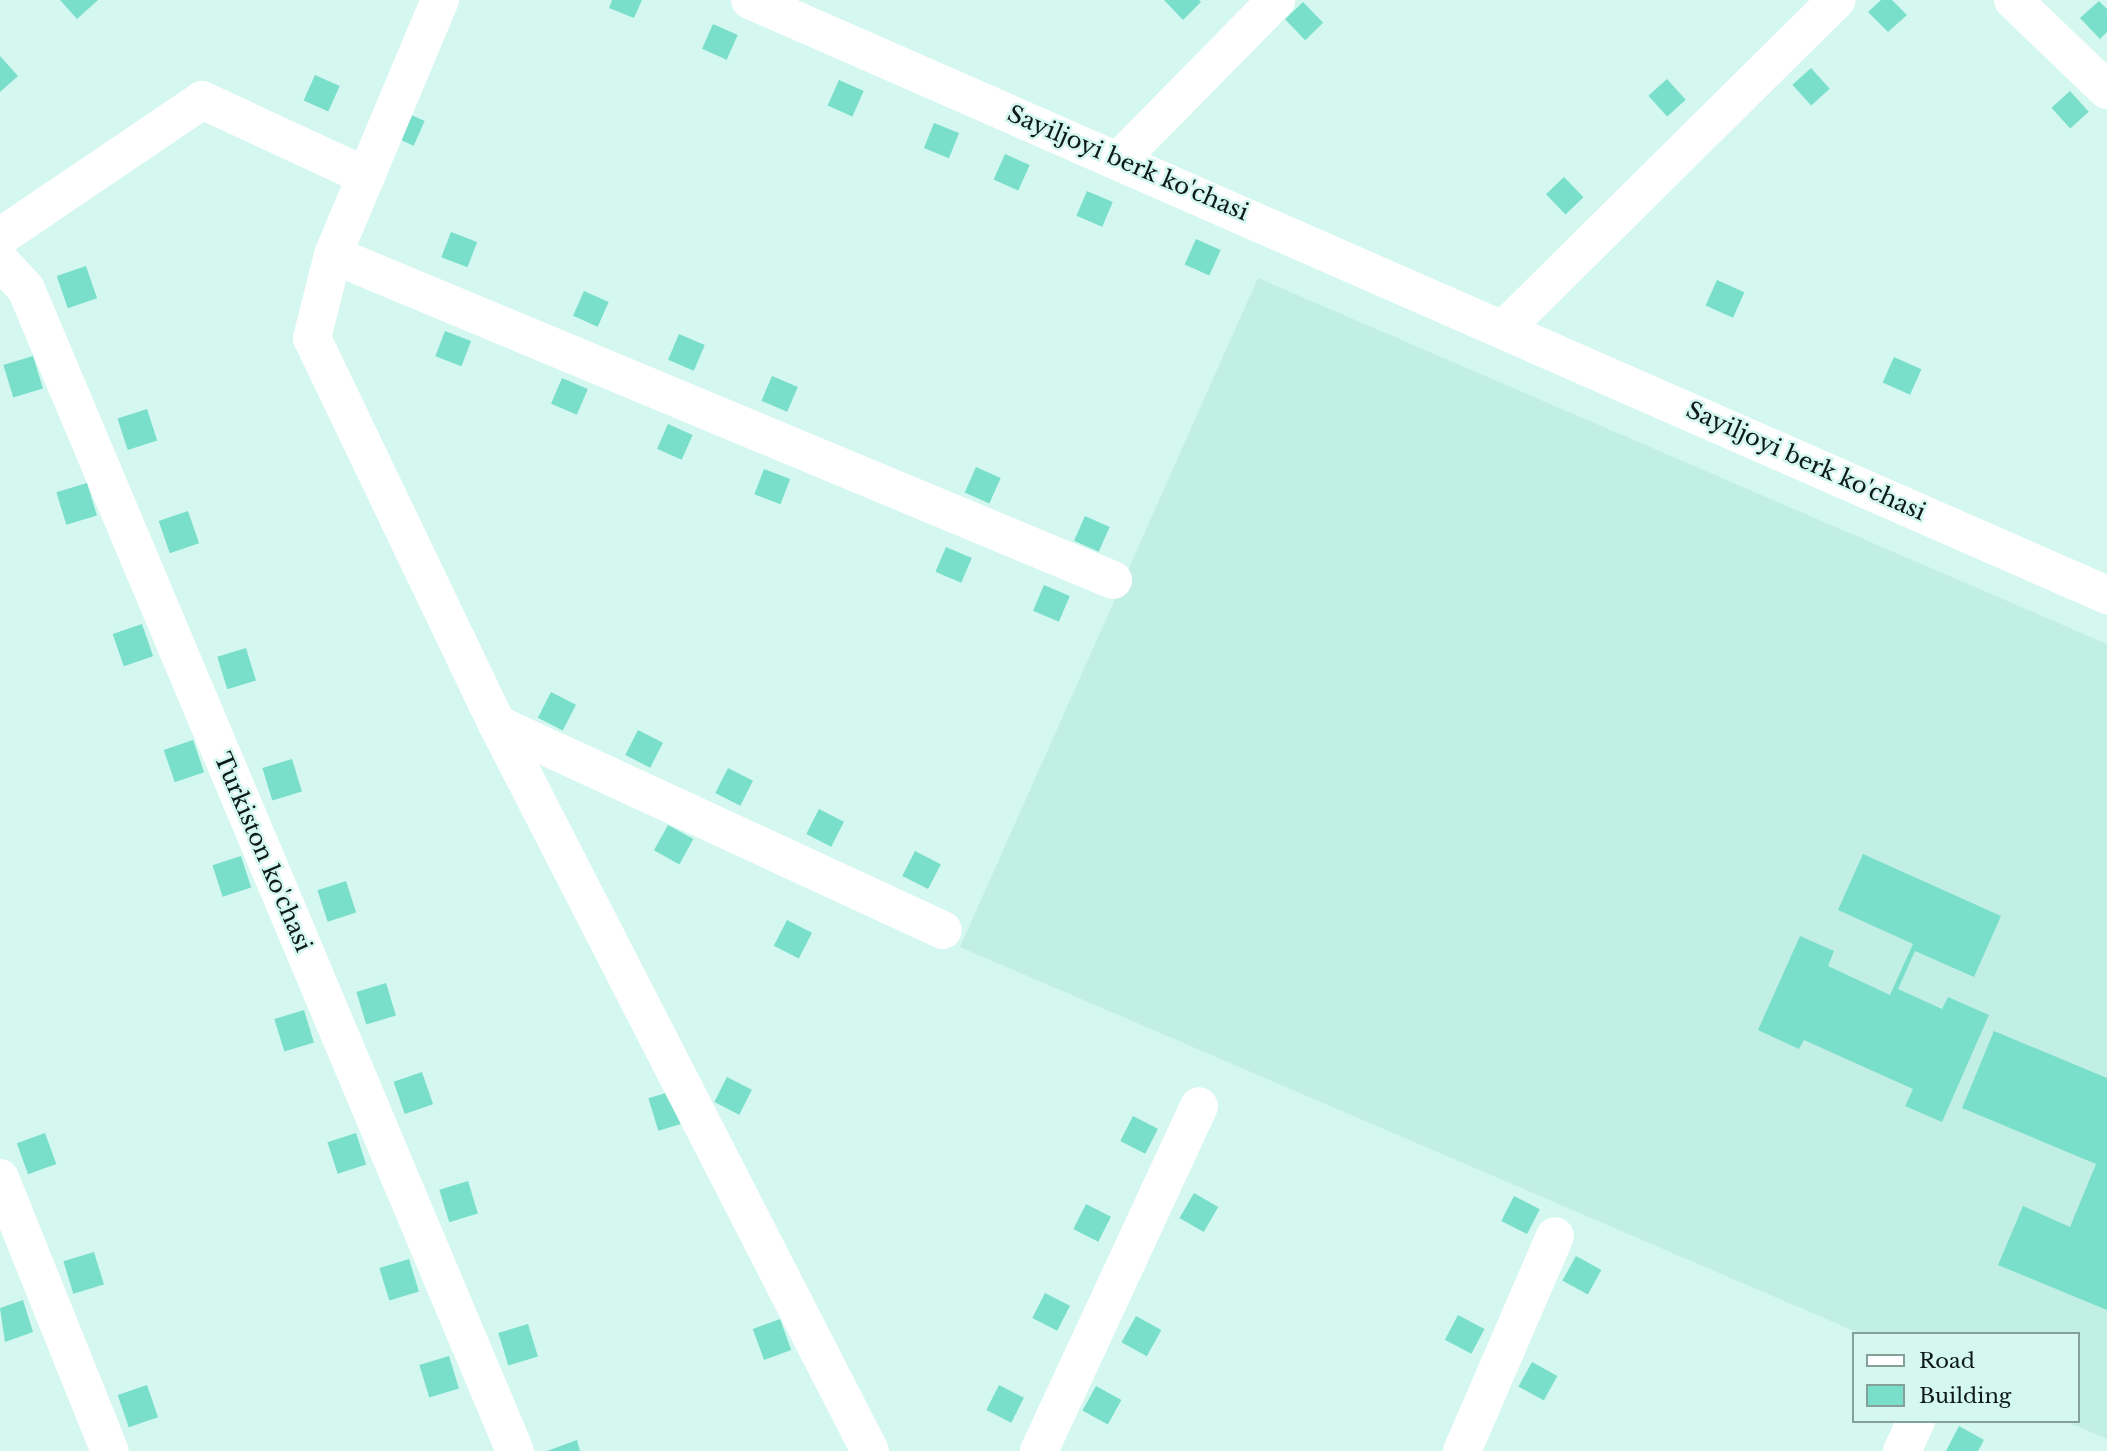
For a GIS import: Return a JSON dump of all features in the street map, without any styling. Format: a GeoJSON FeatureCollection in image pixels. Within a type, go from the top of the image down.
{"type":"FeatureCollection","features":[{"type":"Feature","properties":{"kind":"street"},"geometry":{"type":"LineString","coordinates":[[440,0],[333,255],[312,338],[497,724],[870,1451]]}},
{"type":"Feature","properties":{"kind":"street","name":"Sayiljoyi berk ko'chasi"},"geometry":{"type":"LineString","coordinates":[[750,0],[1506,327],[2107,595]]}},
{"type":"Feature","properties":{"kind":"street"},"geometry":{"type":"LineString","coordinates":[[1120,159],[1276,0]]}},
{"type":"Feature","properties":{"kind":"street"},"geometry":{"type":"LineString","coordinates":[[1506,327],[1837,0]]}},
{"type":"Feature","properties":{"kind":"street"},"geometry":{"type":"LineString","coordinates":[[2013,0],[2107,90]]}},
{"type":"Feature","properties":{"kind":"street"},"geometry":{"type":"LineString","coordinates":[[0,237],[202,100],[366,176]]}},
{"type":"Feature","properties":{"kind":"street"},"geometry":{"type":"LineString","coordinates":[[333,255],[1114,580]]}},
{"type":"Feature","properties":{"kind":"street","name":"Turkiston ko'chasi"},"geometry":{"type":"LineString","coordinates":[[0,261],[26,289],[515,1451]]}},
{"type":"Feature","properties":{"kind":"street"},"geometry":{"type":"LineString","coordinates":[[497,724],[943,930]]}},
{"type":"Feature","properties":{"kind":"street"},"geometry":{"type":"LineString","coordinates":[[1039,1451],[1199,1106]]}},
{"type":"Feature","properties":{"kind":"street"},"geometry":{"type":"LineString","coordinates":[[0,1178],[110,1451]]}},
{"type":"Feature","properties":{"kind":"street"},"geometry":{"type":"LineString","coordinates":[[1462,1451],[1555,1236]]}},
{"type":"Feature","properties":{"kind":"street"},"geometry":{"type":"LineString","coordinates":[[1902,1451],[1915,1423]]}},
{"type":"Feature","properties":{"kind":"shaded area"},"geometry":{"type":"Polygon","coordinates":[[[1258,278],[2107,644],[2107,1439],[2070,1423],[2079,1423],[2079,1332],[1856,1332],[960,947],[1258,278]]]}},
{"type":"Feature","properties":{"kind":"building"},"geometry":{"type":"Polygon","coordinates":[[[60,0],[98,0],[77,19],[60,0]]]}},
{"type":"Feature","properties":{"kind":"building"},"geometry":{"type":"Polygon","coordinates":[[[612,0],[642,0],[634,18],[609,8],[612,0]]]}},
{"type":"Feature","properties":{"kind":"building"},"geometry":{"type":"Polygon","coordinates":[[[1164,0],[1199,0],[1201,2],[1183,20],[1164,0]]]}},
{"type":"Feature","properties":{"kind":"building"},"geometry":{"type":"Polygon","coordinates":[[[1881,0],[1892,0],[1907,15],[1888,32],[1868,12],[1881,0]]]}},
{"type":"Feature","properties":{"kind":"building"},"geometry":{"type":"Polygon","coordinates":[[[2099,1],[2107,9],[2107,32],[2100,39],[2080,18],[2099,1]]]}},
{"type":"Feature","properties":{"kind":"building"},"geometry":{"type":"Polygon","coordinates":[[[1303,2],[1323,23],[1305,40],[1285,19],[1303,2]]]}},
{"type":"Feature","properties":{"kind":"building"},"geometry":{"type":"Polygon","coordinates":[[[713,24],[738,35],[727,60],[702,49],[713,24]]]}},
{"type":"Feature","properties":{"kind":"building"},"geometry":{"type":"Polygon","coordinates":[[[0,56],[18,76],[0,92],[0,56]]]}},
{"type":"Feature","properties":{"kind":"building"},"geometry":{"type":"Polygon","coordinates":[[[1811,68],[1830,89],[1811,106],[1792,85],[1811,68]]]}},
{"type":"Feature","properties":{"kind":"building"},"geometry":{"type":"Polygon","coordinates":[[[315,75],[340,86],[328,112],[304,101],[315,75]]]}},
{"type":"Feature","properties":{"kind":"building"},"geometry":{"type":"Polygon","coordinates":[[[1667,79],[1686,100],[1667,117],[1648,96],[1667,79]]]}},
{"type":"Feature","properties":{"kind":"building"},"geometry":{"type":"Polygon","coordinates":[[[839,80],[864,91],[852,117],[828,106],[839,80]]]}},
{"type":"Feature","properties":{"kind":"building"},"geometry":{"type":"Polygon","coordinates":[[[2070,91],[2089,112],[2070,129],[2051,108],[2070,91]]]}},
{"type":"Feature","properties":{"kind":"building"},"geometry":{"type":"Polygon","coordinates":[[[400,110],[425,121],[414,146],[389,135],[400,110]]]}},
{"type":"Feature","properties":{"kind":"building"},"geometry":{"type":"Polygon","coordinates":[[[934,123],[959,133],[949,158],[924,148],[934,123]]]}},
{"type":"Feature","properties":{"kind":"building"},"geometry":{"type":"Polygon","coordinates":[[[1005,154],[1030,165],[1018,191],[994,180],[1005,154]]]}},
{"type":"Feature","properties":{"kind":"building"},"geometry":{"type":"Polygon","coordinates":[[[1564,177],[1583,197],[1565,215],[1546,194],[1564,177]]]}},
{"type":"Feature","properties":{"kind":"building"},"geometry":{"type":"Polygon","coordinates":[[[1087,191],[1113,202],[1102,227],[1076,216],[1087,191]]]}},
{"type":"Feature","properties":{"kind":"building"},"geometry":{"type":"Polygon","coordinates":[[[451,232],[477,242],[467,267],[441,257],[451,232]]]}},
{"type":"Feature","properties":{"kind":"building"},"geometry":{"type":"Polygon","coordinates":[[[1196,239],[1221,250],[1209,276],[1185,265],[1196,239]]]}},
{"type":"Feature","properties":{"kind":"building"},"geometry":{"type":"Polygon","coordinates":[[[86,266],[97,298],[68,308],[57,276],[86,266]]]}},
{"type":"Feature","properties":{"kind":"building"},"geometry":{"type":"Polygon","coordinates":[[[1717,280],[1744,292],[1733,318],[1706,306],[1717,280]]]}},
{"type":"Feature","properties":{"kind":"building"},"geometry":{"type":"Polygon","coordinates":[[[584,291],[609,302],[598,327],[573,316],[584,291]]]}},
{"type":"Feature","properties":{"kind":"building"},"geometry":{"type":"Polygon","coordinates":[[[445,331],[471,341],[461,366],[435,356],[445,331]]]}},
{"type":"Feature","properties":{"kind":"building"},"geometry":{"type":"Polygon","coordinates":[[[679,334],[705,345],[694,371],[668,360],[679,334]]]}},
{"type":"Feature","properties":{"kind":"building"},"geometry":{"type":"Polygon","coordinates":[[[33,356],[43,389],[13,398],[3,365],[33,356]]]}},
{"type":"Feature","properties":{"kind":"building"},"geometry":{"type":"Polygon","coordinates":[[[1894,357],[1921,369],[1910,395],[1883,383],[1894,357]]]}},
{"type":"Feature","properties":{"kind":"building"},"geometry":{"type":"Polygon","coordinates":[[[772,376],[798,387],[787,412],[761,401],[772,376]]]}},
{"type":"Feature","properties":{"kind":"building"},"geometry":{"type":"Polygon","coordinates":[[[562,378],[588,389],[577,415],[551,404],[562,378]]]}},
{"type":"Feature","properties":{"kind":"building"},"geometry":{"type":"Polygon","coordinates":[[[147,409],[157,440],[128,450],[118,419],[147,409]]]}},
{"type":"Feature","properties":{"kind":"building"},"geometry":{"type":"Polygon","coordinates":[[[668,424],[693,435],[682,460],[657,449],[668,424]]]}},
{"type":"Feature","properties":{"kind":"building"},"geometry":{"type":"Polygon","coordinates":[[[976,467],[1001,478],[989,504],[965,493],[976,467]]]}},
{"type":"Feature","properties":{"kind":"building"},"geometry":{"type":"Polygon","coordinates":[[[764,469],[790,479],[780,504],[754,494],[764,469]]]}},
{"type":"Feature","properties":{"kind":"building"},"geometry":{"type":"Polygon","coordinates":[[[87,483],[97,516],[66,525],[56,492],[87,483]]]}},
{"type":"Feature","properties":{"kind":"building"},"geometry":{"type":"Polygon","coordinates":[[[188,511],[199,543],[170,553],[159,521],[188,511]]]}},
{"type":"Feature","properties":{"kind":"building"},"geometry":{"type":"Polygon","coordinates":[[[1085,516],[1110,527],[1099,552],[1074,541],[1085,516]]]}},
{"type":"Feature","properties":{"kind":"building"},"geometry":{"type":"Polygon","coordinates":[[[946,547],[972,558],[961,583],[935,572],[946,547]]]}},
{"type":"Feature","properties":{"kind":"building"},"geometry":{"type":"Polygon","coordinates":[[[1044,585],[1070,596],[1059,622],[1033,611],[1044,585]]]}},
{"type":"Feature","properties":{"kind":"building"},"geometry":{"type":"Polygon","coordinates":[[[142,624],[153,656],[124,666],[113,634],[142,624]]]}},
{"type":"Feature","properties":{"kind":"building"},"geometry":{"type":"Polygon","coordinates":[[[246,648],[256,681],[227,689],[217,657],[246,648]]]}},
{"type":"Feature","properties":{"kind":"building"},"geometry":{"type":"Polygon","coordinates":[[[551,692],[576,705],[563,731],[538,718],[551,692]]]}},
{"type":"Feature","properties":{"kind":"building"},"geometry":{"type":"Polygon","coordinates":[[[638,730],[663,743],[650,768],[625,755],[638,730]]]}},
{"type":"Feature","properties":{"kind":"building"},"geometry":{"type":"Polygon","coordinates":[[[193,740],[204,772],[175,782],[164,750],[193,740]]]}},
{"type":"Feature","properties":{"kind":"building"},"geometry":{"type":"Polygon","coordinates":[[[292,759],[302,792],[272,801],[262,768],[292,759]]]}},
{"type":"Feature","properties":{"kind":"building"},"geometry":{"type":"Polygon","coordinates":[[[728,768],[753,781],[740,806],[715,793],[728,768]]]}},
{"type":"Feature","properties":{"kind":"building"},"geometry":{"type":"Polygon","coordinates":[[[819,809],[844,822],[831,847],[806,834],[819,809]]]}},
{"type":"Feature","properties":{"kind":"building"},"geometry":{"type":"Polygon","coordinates":[[[668,825],[693,839],[679,864],[654,850],[668,825]]]}},
{"type":"Feature","properties":{"kind":"building"},"geometry":{"type":"Polygon","coordinates":[[[915,851],[941,864],[928,889],[902,876],[915,851]]]}},
{"type":"Feature","properties":{"kind":"building"},"geometry":{"type":"Polygon","coordinates":[[[1863,854],[2001,916],[1974,977],[1915,951],[1898,989],[1942,1009],[1948,997],[1989,1015],[1942,1122],[1905,1106],[1913,1089],[1804,1040],[1799,1049],[1758,1030],[1800,936],[1834,951],[1828,966],[1890,995],[1913,944],[1838,910],[1863,854]]]}},
{"type":"Feature","properties":{"kind":"building"},"geometry":{"type":"Polygon","coordinates":[[[241,856],[251,887],[223,897],[212,865],[241,856]]]}},
{"type":"Feature","properties":{"kind":"building"},"geometry":{"type":"Polygon","coordinates":[[[346,881],[356,912],[328,922],[317,890],[346,881]]]}},
{"type":"Feature","properties":{"kind":"building"},"geometry":{"type":"Polygon","coordinates":[[[787,920],[812,933],[799,959],[774,946],[787,920]]]}},
{"type":"Feature","properties":{"kind":"building"},"geometry":{"type":"Polygon","coordinates":[[[386,983],[396,1016],[366,1025],[356,992],[386,983]]]}},
{"type":"Feature","properties":{"kind":"building"},"geometry":{"type":"Polygon","coordinates":[[[304,1010],[314,1043],[284,1052],[274,1019],[304,1010]]]}},
{"type":"Feature","properties":{"kind":"building"},"geometry":{"type":"Polygon","coordinates":[[[1994,1031],[2107,1078],[2107,1310],[1998,1265],[2023,1206],[2070,1227],[2096,1164],[1962,1108],[1994,1031]]]}},
{"type":"Feature","properties":{"kind":"building"},"geometry":{"type":"Polygon","coordinates":[[[422,1072],[433,1104],[405,1114],[394,1082],[422,1072]]]}},
{"type":"Feature","properties":{"kind":"building"},"geometry":{"type":"Polygon","coordinates":[[[727,1077],[752,1090],[739,1115],[714,1102],[727,1077]]]}},
{"type":"Feature","properties":{"kind":"building"},"geometry":{"type":"Polygon","coordinates":[[[679,1089],[689,1122],[658,1131],[648,1098],[679,1089]]]}},
{"type":"Feature","properties":{"kind":"building"},"geometry":{"type":"Polygon","coordinates":[[[1133,1116],[1158,1129],[1145,1154],[1120,1141],[1133,1116]]]}},
{"type":"Feature","properties":{"kind":"building"},"geometry":{"type":"Polygon","coordinates":[[[45,1133],[56,1164],[28,1174],[17,1143],[45,1133]]]}},
{"type":"Feature","properties":{"kind":"building"},"geometry":{"type":"Polygon","coordinates":[[[356,1133],[366,1164],[338,1174],[327,1142],[356,1133]]]}},
{"type":"Feature","properties":{"kind":"building"},"geometry":{"type":"Polygon","coordinates":[[[468,1181],[478,1214],[449,1222],[439,1190],[468,1181]]]}},
{"type":"Feature","properties":{"kind":"building"},"geometry":{"type":"Polygon","coordinates":[[[1194,1193],[1218,1207],[1204,1232],[1180,1218],[1194,1193]]]}},
{"type":"Feature","properties":{"kind":"building"},"geometry":{"type":"Polygon","coordinates":[[[1514,1196],[1540,1209],[1527,1234],[1501,1221],[1514,1196]]]}},
{"type":"Feature","properties":{"kind":"building"},"geometry":{"type":"Polygon","coordinates":[[[1086,1204],[1111,1217],[1098,1242],[1073,1229],[1086,1204]]]}},
{"type":"Feature","properties":{"kind":"building"},"geometry":{"type":"Polygon","coordinates":[[[94,1252],[104,1285],[73,1294],[63,1261],[94,1252]]]}},
{"type":"Feature","properties":{"kind":"building"},"geometry":{"type":"Polygon","coordinates":[[[1576,1256],[1601,1270],[1588,1295],[1562,1280],[1576,1256]]]}},
{"type":"Feature","properties":{"kind":"building"},"geometry":{"type":"Polygon","coordinates":[[[409,1259],[419,1292],[389,1301],[379,1268],[409,1259]]]}},
{"type":"Feature","properties":{"kind":"building"},"geometry":{"type":"Polygon","coordinates":[[[1045,1293],[1070,1306],[1057,1331],[1032,1318],[1045,1293]]]}},
{"type":"Feature","properties":{"kind":"building"},"geometry":{"type":"Polygon","coordinates":[[[23,1300],[33,1332],[5,1342],[0,1308],[23,1300]]]}},
{"type":"Feature","properties":{"kind":"building"},"geometry":{"type":"Polygon","coordinates":[[[1458,1315],[1484,1329],[1471,1354],[1445,1340],[1458,1315]]]}},
{"type":"Feature","properties":{"kind":"building"},"geometry":{"type":"Polygon","coordinates":[[[1136,1316],[1161,1330],[1147,1356],[1121,1342],[1136,1316]]]}},
{"type":"Feature","properties":{"kind":"building"},"geometry":{"type":"Polygon","coordinates":[[[780,1319],[791,1350],[764,1360],[753,1329],[780,1319]]]}},
{"type":"Feature","properties":{"kind":"building"},"geometry":{"type":"Polygon","coordinates":[[[528,1324],[538,1357],[508,1366],[498,1333],[528,1324]]]}},
{"type":"Feature","properties":{"kind":"building"},"geometry":{"type":"Polygon","coordinates":[[[449,1356],[459,1389],[429,1398],[419,1365],[449,1356]]]}},
{"type":"Feature","properties":{"kind":"building"},"geometry":{"type":"Polygon","coordinates":[[[1532,1362],[1557,1376],[1544,1401],[1518,1386],[1532,1362]]]}},
{"type":"Feature","properties":{"kind":"building"},"geometry":{"type":"Polygon","coordinates":[[[147,1385],[158,1417],[129,1427],[118,1395],[147,1385]]]}},
{"type":"Feature","properties":{"kind":"building"},"geometry":{"type":"Polygon","coordinates":[[[999,1385],[1024,1398],[1011,1423],[986,1410],[999,1385]]]}},
{"type":"Feature","properties":{"kind":"building"},"geometry":{"type":"Polygon","coordinates":[[[1096,1386],[1121,1400],[1108,1425],[1082,1410],[1096,1386]]]}},
{"type":"Feature","properties":{"kind":"building"},"geometry":{"type":"Polygon","coordinates":[[[1959,1426],[1984,1440],[1978,1451],[1946,1451],[1959,1426]]]}},
{"type":"Feature","properties":{"kind":"building"},"geometry":{"type":"Polygon","coordinates":[[[577,1440],[580,1451],[547,1451],[577,1440]]]}}]}
